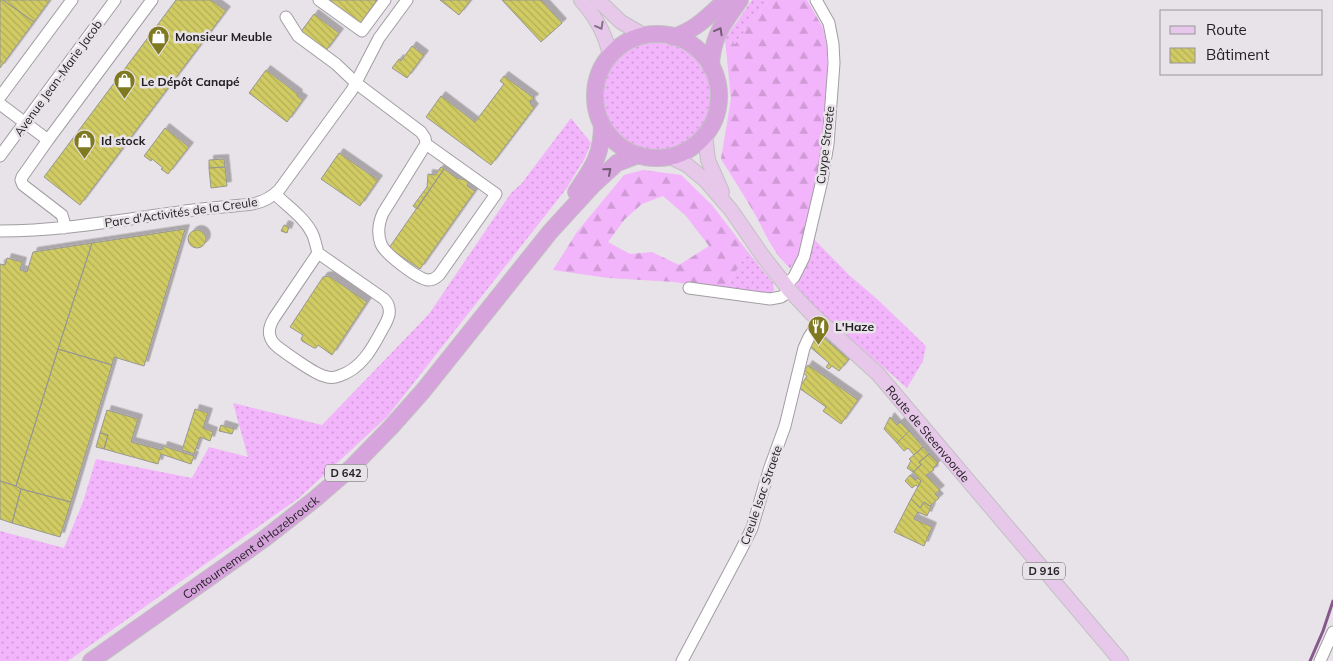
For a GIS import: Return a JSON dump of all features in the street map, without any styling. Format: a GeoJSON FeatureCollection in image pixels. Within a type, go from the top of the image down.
{"type":"FeatureCollection","features":[{"type":"Feature","properties":{"kind":"highway"},"geometry":{"type":"LineString","coordinates":[[673,36],[692,29],[726,0]]}},
{"type":"Feature","properties":{"kind":"highway"},"geometry":{"type":"LineString","coordinates":[[711,67],[715,39],[740,0]]}},
{"type":"Feature","properties":{"kind":"highway"},"geometry":{"type":"LineString","coordinates":[[656,34],[673,36],[693,46],[701,53],[711,67],[717,82],[719,99],[714,120],[706,134],[687,150],[670,157],[657,158],[638,155],[617,144],[602,125],[596,106],[596,86],[600,73],[610,56],[628,41],[645,36],[656,34]]}},
{"type":"Feature","properties":{"kind":"highway","name":"Contournement d'Hazebrouck"},"geometry":{"type":"LineString","coordinates":[[550,232],[595,163],[601,146],[602,125]]}},
{"type":"Feature","properties":{"kind":"highway","name":"Contournement d'Hazebrouck"},"geometry":{"type":"LineString","coordinates":[[91,661],[264,539],[352,467],[392,427],[432,381],[550,232],[592,186],[611,167],[623,160],[638,155]]}},
{"type":"Feature","properties":{"kind":"main road"},"geometry":{"type":"LineString","coordinates":[[581,0],[602,29],[610,56]]}},
{"type":"Feature","properties":{"kind":"main road"},"geometry":{"type":"LineString","coordinates":[[598,0],[621,22],[645,36]]}},
{"type":"Feature","properties":{"kind":"main road","name":"Route de Steenvoorde"},"geometry":{"type":"LineString","coordinates":[[706,134],[706,149],[710,166],[731,210]]}},
{"type":"Feature","properties":{"kind":"main road","name":"Route de Steenvoorde"},"geometry":{"type":"LineString","coordinates":[[670,157],[697,172],[731,210],[762,255],[788,288],[820,321],[878,374],[1121,661]]}},
{"type":"Feature","properties":{"kind":"street"},"geometry":{"type":"LineString","coordinates":[[0,97],[72,0]]}},
{"type":"Feature","properties":{"kind":"street","name":"Avenue Jean-Marie Jacob"},"geometry":{"type":"LineString","coordinates":[[0,156],[115,0]]}},
{"type":"Feature","properties":{"kind":"street"},"geometry":{"type":"LineString","coordinates":[[64,228],[62,215],[26,188],[21,180],[23,174],[152,0]]}},
{"type":"Feature","properties":{"kind":"street"},"geometry":{"type":"LineString","coordinates":[[319,0],[362,32],[385,0]]}},
{"type":"Feature","properties":{"kind":"street","name":"Parc d'Activités de la Creule"},"geometry":{"type":"LineString","coordinates":[[0,231],[64,228],[264,201],[283,185],[356,83],[380,38],[407,0]]}},
{"type":"Feature","properties":{"kind":"street","name":"Cuype Straete"},"geometry":{"type":"LineString","coordinates":[[788,288],[804,256],[822,180],[828,144],[834,63],[833,44],[829,23],[816,0]]}},
{"type":"Feature","properties":{"kind":"street"},"geometry":{"type":"LineString","coordinates":[[286,17],[298,36],[421,132],[425,138],[426,144],[383,213],[378,233],[382,245],[389,255],[418,276],[431,280],[439,275],[496,194],[426,144]]}},
{"type":"Feature","properties":{"kind":"street"},"geometry":{"type":"LineString","coordinates":[[0,104],[48,140]]}},
{"type":"Feature","properties":{"kind":"street"},"geometry":{"type":"LineString","coordinates":[[274,194],[309,229],[313,235],[318,253],[384,299],[390,310],[385,325],[368,355],[351,371],[335,378],[320,375],[278,348],[269,334],[274,318],[318,253]]}},
{"type":"Feature","properties":{"kind":"street"},"geometry":{"type":"LineString","coordinates":[[690,288],[770,299],[780,297],[788,288]]}},
{"type":"Feature","properties":{"kind":"street","name":"Creule Isac Straete"},"geometry":{"type":"LineString","coordinates":[[682,661],[752,528],[769,470],[785,426],[804,348],[820,321]]}},
{"type":"Feature","properties":{"kind":"street"},"geometry":{"type":"LineString","coordinates":[[1320,661],[1333,632]]}},
{"type":"Feature","properties":{"kind":"green space"},"geometry":{"type":"Polygon","coordinates":[[[752,0],[769,0],[735,44],[725,39],[752,0]]]}},
{"type":"Feature","properties":{"kind":"green space"},"geometry":{"type":"Polygon","coordinates":[[[769,0],[807,0],[823,28],[827,47],[823,152],[803,244],[796,261],[790,268],[775,250],[721,159],[731,99],[725,39],[735,44],[769,0]]]}},
{"type":"Feature","properties":{"kind":"green space"},"geometry":{"type":"Polygon","coordinates":[[[657,43],[678,47],[695,59],[707,76],[711,97],[707,118],[695,135],[678,147],[657,151],[636,147],[619,135],[607,118],[603,97],[607,76],[619,59],[636,47],[657,43]]]}},
{"type":"Feature","properties":{"kind":"green space"},"geometry":{"type":"Polygon","coordinates":[[[571,118],[591,143],[585,158],[566,189],[387,417],[299,498],[68,661],[0,661],[0,531],[64,548],[83,502],[96,459],[192,478],[209,447],[248,457],[233,403],[322,425],[429,314],[511,193],[522,183],[571,118]]]}},
{"type":"Feature","properties":{"kind":"green space"},"geometry":{"type":"Polygon","coordinates":[[[643,170],[681,175],[712,205],[748,252],[723,291],[675,282],[608,278],[553,270],[577,232],[624,175],[643,170]],[[663,196],[642,204],[625,219],[608,242],[630,254],[652,252],[679,265],[709,246],[686,216],[663,196]]]}},
{"type":"Feature","properties":{"kind":"green space"},"geometry":{"type":"Polygon","coordinates":[[[813,238],[849,275],[926,346],[923,361],[907,388],[826,317],[807,299],[796,285],[803,272],[813,238]]]}},
{"type":"Feature","properties":{"kind":"green space"},"geometry":{"type":"Polygon","coordinates":[[[748,252],[773,283],[774,290],[769,295],[723,291],[748,252]]]}},
{"type":"Feature","properties":{"kind":"building"},"geometry":{"type":"Polygon","coordinates":[[[0,0],[3,0],[34,22],[0,68],[0,0]]]}},
{"type":"Feature","properties":{"kind":"building"},"geometry":{"type":"Polygon","coordinates":[[[3,0],[50,0],[34,22],[3,0]]]}},
{"type":"Feature","properties":{"kind":"building"},"geometry":{"type":"Polygon","coordinates":[[[176,0],[211,0],[226,11],[80,205],[44,177],[176,0]]]}},
{"type":"Feature","properties":{"kind":"building"},"geometry":{"type":"Polygon","coordinates":[[[326,0],[377,0],[359,25],[326,0]]]}},
{"type":"Feature","properties":{"kind":"building"},"geometry":{"type":"Polygon","coordinates":[[[440,0],[471,0],[459,15],[440,0]]]}},
{"type":"Feature","properties":{"kind":"building"},"geometry":{"type":"Polygon","coordinates":[[[502,0],[541,0],[562,23],[541,42],[502,0]]]}},
{"type":"Feature","properties":{"kind":"building"},"geometry":{"type":"Polygon","coordinates":[[[314,14],[339,33],[325,52],[300,33],[314,14]]]}},
{"type":"Feature","properties":{"kind":"building"},"geometry":{"type":"Polygon","coordinates":[[[412,46],[424,55],[407,78],[392,68],[399,59],[401,61],[412,46]]]}},
{"type":"Feature","properties":{"kind":"building"},"geometry":{"type":"Polygon","coordinates":[[[266,70],[298,94],[297,96],[303,100],[287,122],[249,93],[266,70]]]}},
{"type":"Feature","properties":{"kind":"building"},"geometry":{"type":"Polygon","coordinates":[[[504,76],[534,98],[530,100],[534,108],[491,165],[426,117],[441,96],[475,122],[504,84],[500,81],[504,76]]]}},
{"type":"Feature","properties":{"kind":"building"},"geometry":{"type":"Polygon","coordinates":[[[165,128],[189,147],[168,174],[152,159],[151,161],[144,156],[165,128]]]}},
{"type":"Feature","properties":{"kind":"building"},"geometry":{"type":"Polygon","coordinates":[[[339,153],[378,180],[360,206],[321,179],[339,153]]]}},
{"type":"Feature","properties":{"kind":"building"},"geometry":{"type":"Polygon","coordinates":[[[224,159],[225,167],[209,168],[209,160],[224,159]]]}},
{"type":"Feature","properties":{"kind":"building"},"geometry":{"type":"Polygon","coordinates":[[[225,167],[227,186],[211,188],[209,168],[225,167]]]}},
{"type":"Feature","properties":{"kind":"building"},"geometry":{"type":"Polygon","coordinates":[[[441,167],[444,169],[417,209],[413,206],[427,187],[428,174],[435,175],[441,167]]]}},
{"type":"Feature","properties":{"kind":"building"},"geometry":{"type":"Polygon","coordinates":[[[444,169],[457,178],[469,181],[467,186],[475,191],[420,269],[389,248],[444,169]]]}},
{"type":"Feature","properties":{"kind":"building"},"geometry":{"type":"Polygon","coordinates":[[[284,225],[289,227],[287,233],[281,231],[284,225]]]}},
{"type":"Feature","properties":{"kind":"building"},"geometry":{"type":"Polygon","coordinates":[[[185,229],[144,366],[114,357],[112,365],[58,349],[92,243],[185,229]]]}},
{"type":"Feature","properties":{"kind":"building"},"geometry":{"type":"Polygon","coordinates":[[[197,230],[203,233],[206,239],[203,245],[197,248],[191,245],[188,239],[191,233],[197,230]]]}},
{"type":"Feature","properties":{"kind":"building"},"geometry":{"type":"Polygon","coordinates":[[[92,243],[16,486],[0,481],[0,264],[5,265],[7,258],[22,262],[20,270],[27,272],[33,252],[92,243]]]}},
{"type":"Feature","properties":{"kind":"building"},"geometry":{"type":"Polygon","coordinates":[[[329,276],[367,302],[332,355],[318,345],[314,348],[302,341],[303,335],[290,327],[323,277],[329,276]]]}},
{"type":"Feature","properties":{"kind":"building"},"geometry":{"type":"Polygon","coordinates":[[[819,334],[849,359],[839,371],[832,366],[829,369],[826,367],[829,363],[809,346],[819,334]]]}},
{"type":"Feature","properties":{"kind":"building"},"geometry":{"type":"Polygon","coordinates":[[[58,349],[112,365],[71,502],[16,486],[58,349]]]}},
{"type":"Feature","properties":{"kind":"building"},"geometry":{"type":"Polygon","coordinates":[[[808,365],[858,400],[841,424],[823,411],[826,407],[799,388],[807,376],[803,373],[808,365]]]}},
{"type":"Feature","properties":{"kind":"building"},"geometry":{"type":"Polygon","coordinates":[[[195,409],[208,413],[203,428],[213,432],[210,441],[200,437],[194,454],[182,450],[195,409]]]}},
{"type":"Feature","properties":{"kind":"building"},"geometry":{"type":"Polygon","coordinates":[[[107,410],[138,419],[131,442],[162,450],[163,446],[194,456],[191,464],[161,454],[158,464],[104,449],[108,435],[100,433],[107,410]]]}},
{"type":"Feature","properties":{"kind":"building"},"geometry":{"type":"Polygon","coordinates":[[[890,417],[897,425],[900,422],[909,431],[897,443],[884,429],[890,417]]]}},
{"type":"Feature","properties":{"kind":"building"},"geometry":{"type":"Polygon","coordinates":[[[221,425],[234,429],[232,434],[219,431],[221,425]]]}},
{"type":"Feature","properties":{"kind":"building"},"geometry":{"type":"Polygon","coordinates":[[[909,431],[923,447],[914,455],[908,448],[904,451],[897,443],[909,431]]]}},
{"type":"Feature","properties":{"kind":"building"},"geometry":{"type":"Polygon","coordinates":[[[100,433],[108,435],[104,449],[96,447],[100,433]]]}},
{"type":"Feature","properties":{"kind":"building"},"geometry":{"type":"Polygon","coordinates":[[[923,447],[929,454],[919,462],[921,465],[913,472],[907,468],[911,461],[909,459],[923,447]]]}},
{"type":"Feature","properties":{"kind":"building"},"geometry":{"type":"Polygon","coordinates":[[[929,454],[938,463],[933,468],[934,470],[926,475],[940,490],[935,494],[939,498],[930,506],[924,502],[920,508],[911,499],[921,481],[913,472],[921,465],[919,462],[929,454]]]}},
{"type":"Feature","properties":{"kind":"building"},"geometry":{"type":"Polygon","coordinates":[[[910,475],[915,480],[918,478],[921,481],[918,487],[916,485],[912,488],[905,481],[910,475]]]}},
{"type":"Feature","properties":{"kind":"building"},"geometry":{"type":"Polygon","coordinates":[[[0,481],[21,489],[12,523],[0,519],[0,481]]]}},
{"type":"Feature","properties":{"kind":"building"},"geometry":{"type":"Polygon","coordinates":[[[21,489],[71,502],[60,537],[12,523],[21,489]]]}},
{"type":"Feature","properties":{"kind":"building"},"geometry":{"type":"Polygon","coordinates":[[[911,499],[920,508],[924,502],[931,507],[927,516],[918,512],[914,519],[932,527],[924,546],[894,532],[911,499]]]}},
{"type":"Feature","properties":{"kind":"waterway"},"geometry":{"type":"LineString","coordinates":[[1310,661],[1333,601]]}},
{"type":"Feature","properties":{"kind":"place","name":"Monsieur Meuble"},"geometry":{"type":"Point","coordinates":[159,55]}},
{"type":"Feature","properties":{"kind":"place","name":"Le Dépôt Canapé"},"geometry":{"type":"Point","coordinates":[125,100]}},
{"type":"Feature","properties":{"kind":"place","name":"Id stock"},"geometry":{"type":"Point","coordinates":[85,159]}},
{"type":"Feature","properties":{"kind":"place","name":"L'Haze"},"geometry":{"type":"Point","coordinates":[819,345]}}]}
